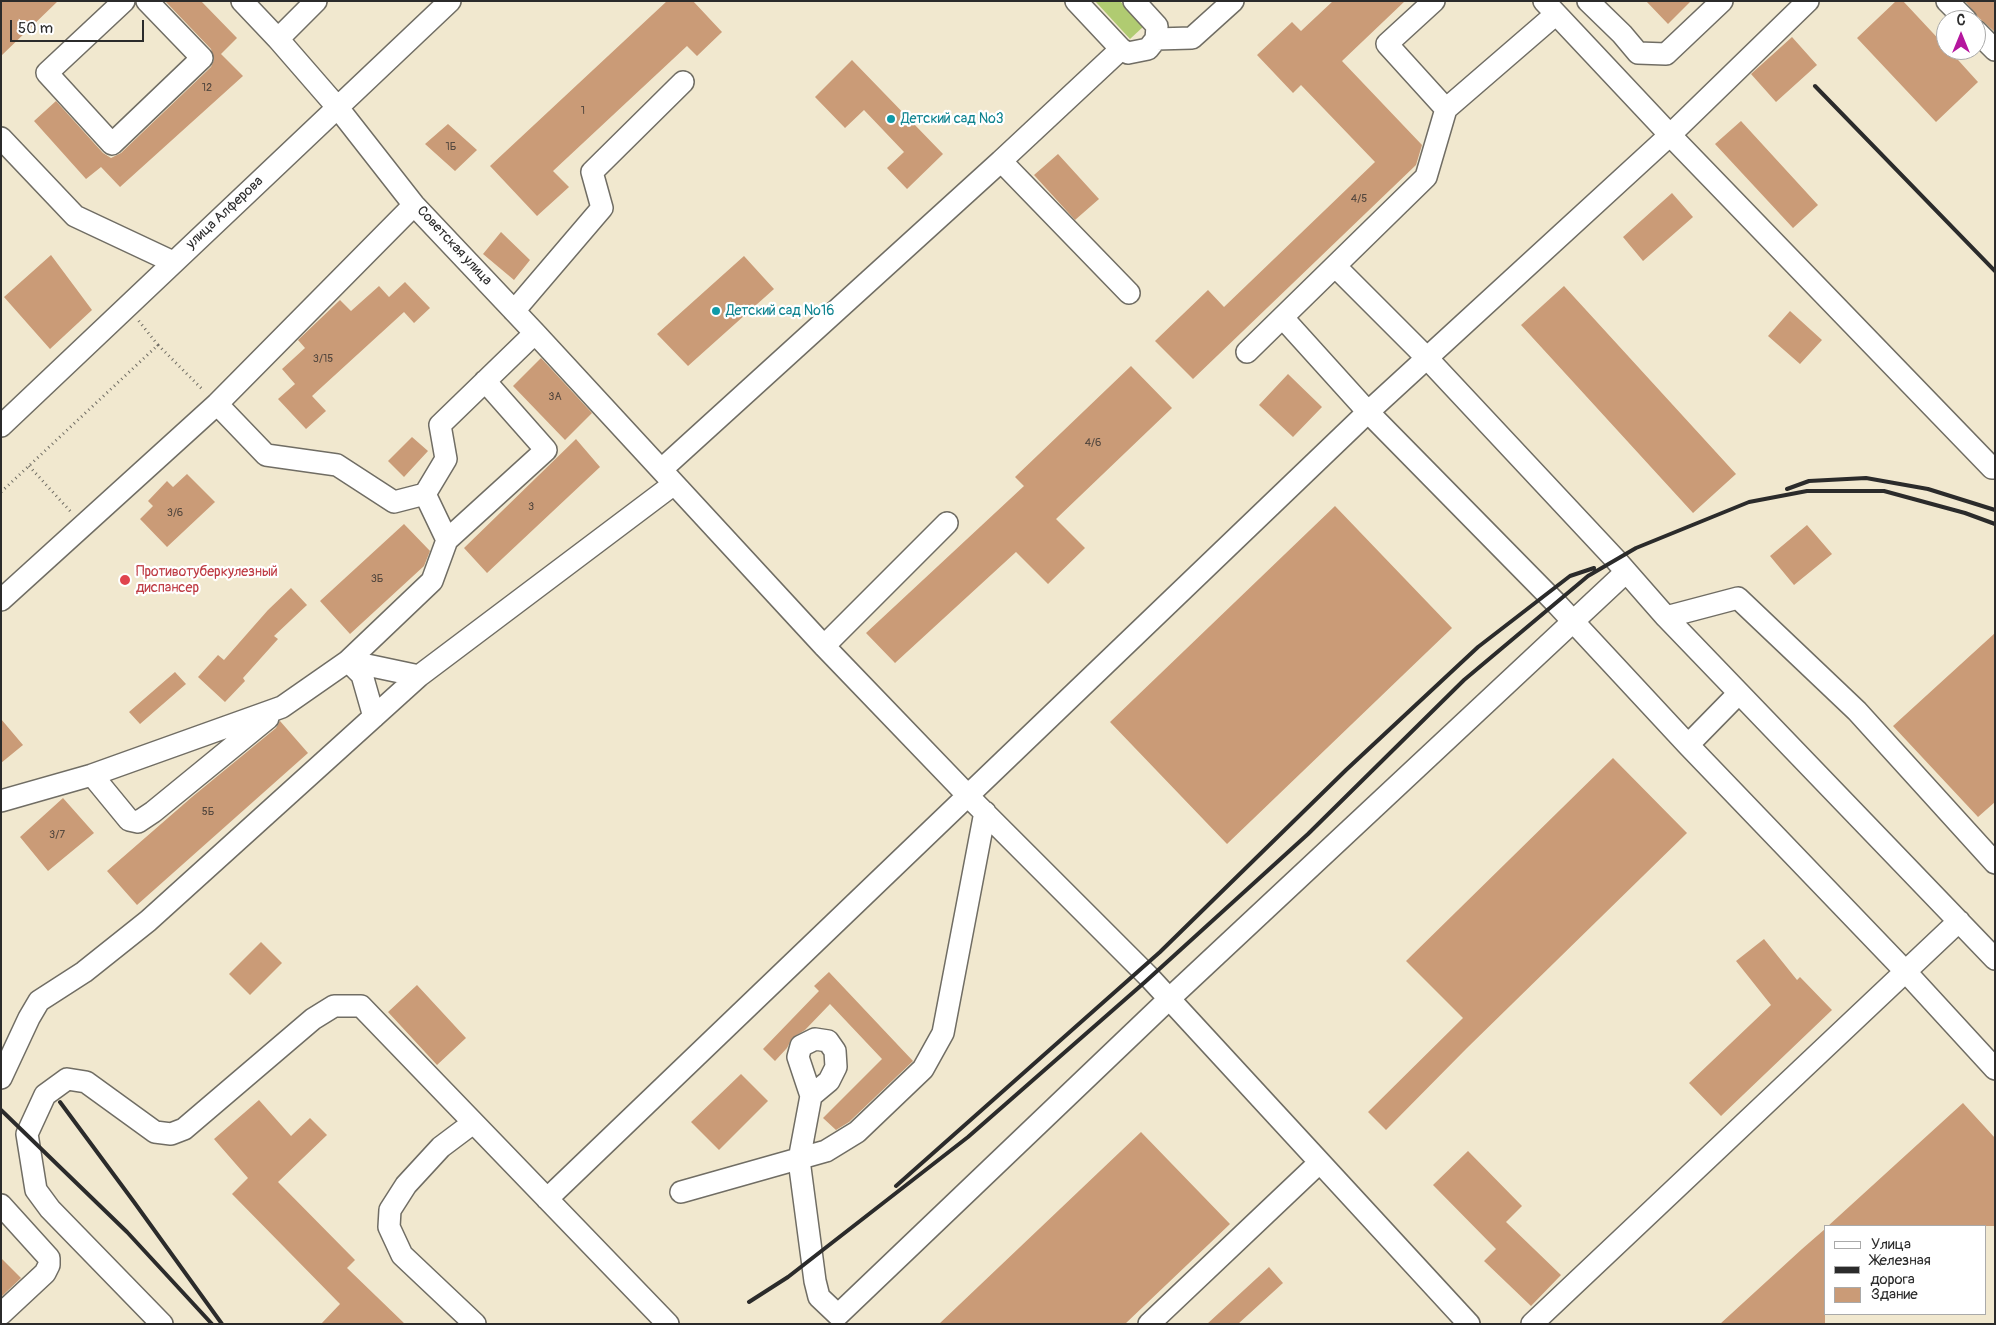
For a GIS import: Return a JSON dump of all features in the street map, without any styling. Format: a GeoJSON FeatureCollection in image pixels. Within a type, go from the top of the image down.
{"type":"FeatureCollection","features":[{"type":"Feature","properties":{"kind":"street"},"geometry":{"type":"LineString","coordinates":[[124,1],[47,73],[112,144],[202,58],[147,1]]}},
{"type":"Feature","properties":{"kind":"street","name":"Советская улица"},"geometry":{"type":"LineString","coordinates":[[242,1],[278,38],[338,108],[414,205],[536,333],[824,646],[985,812],[1133,960],[1469,1324]]}},
{"type":"Feature","properties":{"kind":"street"},"geometry":{"type":"LineString","coordinates":[[278,38],[316,1]]}},
{"type":"Feature","properties":{"kind":"street","name":"улица Алферова"},"geometry":{"type":"LineString","coordinates":[[1,426],[450,1]]}},
{"type":"Feature","properties":{"kind":"street"},"geometry":{"type":"LineString","coordinates":[[1076,1],[1121,49],[1128,53],[1148,49],[1157,32]]}},
{"type":"Feature","properties":{"kind":"street"},"geometry":{"type":"LineString","coordinates":[[1134,1],[1157,32],[1192,38],[1232,1]]}},
{"type":"Feature","properties":{"kind":"street"},"geometry":{"type":"LineString","coordinates":[[1434,1],[1387,44],[1446,109]]}},
{"type":"Feature","properties":{"kind":"street"},"geometry":{"type":"LineString","coordinates":[[1588,1],[1622,34],[1638,53],[1666,54],[1722,1]]}},
{"type":"Feature","properties":{"kind":"street"},"geometry":{"type":"LineString","coordinates":[[547,1199],[1368,412],[1670,135],[1808,1]]}},
{"type":"Feature","properties":{"kind":"street"},"geometry":{"type":"LineString","coordinates":[[1947,1],[1956,10]]}},
{"type":"Feature","properties":{"kind":"street"},"geometry":{"type":"LineString","coordinates":[[1247,352],[1426,177],[1446,109],[1550,8],[1992,468],[1995,468]]}},
{"type":"Feature","properties":{"kind":"street"},"geometry":{"type":"LineString","coordinates":[[1986,41],[1995,50]]}},
{"type":"Feature","properties":{"kind":"street"},"geometry":{"type":"LineString","coordinates":[[1,1078],[39,1001],[84,972],[148,921],[419,676],[668,477],[1121,49]]}},
{"type":"Feature","properties":{"kind":"street"},"geometry":{"type":"LineString","coordinates":[[514,310],[602,208],[592,172],[683,82]]}},
{"type":"Feature","properties":{"kind":"street"},"geometry":{"type":"LineString","coordinates":[[1,138],[75,216],[173,262]]}},
{"type":"Feature","properties":{"kind":"street"},"geometry":{"type":"LineString","coordinates":[[1001,161],[1129,293]]}},
{"type":"Feature","properties":{"kind":"street"},"geometry":{"type":"LineString","coordinates":[[1,600],[216,404],[414,205]]}},
{"type":"Feature","properties":{"kind":"street"},"geometry":{"type":"LineString","coordinates":[[1336,267],[1426,357],[1666,617],[1995,959]]}},
{"type":"Feature","properties":{"kind":"street"},"geometry":{"type":"LineString","coordinates":[[1283,318],[1368,412],[1547,594],[1688,745],[1906,972],[1995,1069]]}},
{"type":"Feature","properties":{"kind":"street"},"geometry":{"type":"LineString","coordinates":[[216,404],[266,455],[337,465],[394,502],[425,494],[446,459],[440,425],[536,333]]}},
{"type":"Feature","properties":{"kind":"street"},"geometry":{"type":"LineString","coordinates":[[92,775],[129,820],[138,822],[153,812],[282,707],[348,661],[432,581],[447,540],[546,450],[485,381]]}},
{"type":"Feature","properties":{"kind":"street"},"geometry":{"type":"LineString","coordinates":[[425,494],[447,540]]}},
{"type":"Feature","properties":{"kind":"street"},"geometry":{"type":"LineString","coordinates":[[824,646],[947,523]]}},
{"type":"Feature","properties":{"kind":"street"},"geometry":{"type":"LineString","coordinates":[[811,1096],[799,1160],[815,1281],[819,1297],[838,1315],[1169,999],[1626,572]]}},
{"type":"Feature","properties":{"kind":"street"},"geometry":{"type":"LineString","coordinates":[[1666,617],[1738,598],[1857,711],[1995,863]]}},
{"type":"Feature","properties":{"kind":"street"},"geometry":{"type":"LineString","coordinates":[[348,661],[419,676]]}},
{"type":"Feature","properties":{"kind":"street"},"geometry":{"type":"LineString","coordinates":[[348,661],[362,675],[374,717]]}},
{"type":"Feature","properties":{"kind":"street"},"geometry":{"type":"LineString","coordinates":[[1688,745],[1739,693]]}},
{"type":"Feature","properties":{"kind":"street"},"geometry":{"type":"LineString","coordinates":[[1,801],[92,775],[282,707]]}},
{"type":"Feature","properties":{"kind":"street"},"geometry":{"type":"LineString","coordinates":[[681,1192],[826,1151],[857,1132],[923,1069],[943,1033],[985,812]]}},
{"type":"Feature","properties":{"kind":"street"},"geometry":{"type":"LineString","coordinates":[[1532,1324],[1959,922]]}},
{"type":"Feature","properties":{"kind":"street"},"geometry":{"type":"LineString","coordinates":[[162,1324],[50,1209],[36,1190],[27,1134],[45,1095],[67,1079],[86,1082],[155,1132],[171,1134],[184,1129],[313,1018],[334,1006],[361,1006],[668,1324]]}},
{"type":"Feature","properties":{"kind":"street"},"geometry":{"type":"LineString","coordinates":[[473,1123],[441,1147],[406,1186],[390,1210],[388,1227],[402,1255],[476,1324]]}},
{"type":"Feature","properties":{"kind":"street"},"geometry":{"type":"LineString","coordinates":[[1149,1324],[1319,1163]]}},
{"type":"Feature","properties":{"kind":"street"},"geometry":{"type":"LineString","coordinates":[[1,1205],[49,1258],[46,1273],[1,1314]]}},
{"type":"Feature","properties":{"kind":"path"},"geometry":{"type":"LineString","coordinates":[[126,306],[158,344],[216,404]]}},
{"type":"Feature","properties":{"kind":"path"},"geometry":{"type":"LineString","coordinates":[[1,492],[158,344]]}},
{"type":"Feature","properties":{"kind":"path"},"geometry":{"type":"LineString","coordinates":[[29,466],[83,525]]}},
{"type":"Feature","properties":{"kind":"green space"},"geometry":{"type":"Polygon","coordinates":[[[1095,1],[1120,1],[1144,26],[1130,39],[1095,1]]]}},
{"type":"Feature","properties":{"kind":"building"},"geometry":{"type":"Polygon","coordinates":[[[1,1],[58,1],[1,56],[1,1]]]}},
{"type":"Feature","properties":{"kind":"building"},"geometry":{"type":"Polygon","coordinates":[[[165,1],[201,1],[237,38],[221,54],[243,76],[120,187],[101,167],[86,179],[34,121],[56,101],[103,153],[111,158],[121,153],[211,67],[214,60],[211,49],[165,1]]]}},
{"type":"Feature","properties":{"kind":"building"},"geometry":{"type":"Polygon","coordinates":[[[667,1],[693,1],[722,32],[697,56],[687,46],[553,171],[569,187],[537,216],[490,166],[667,1]]]}},
{"type":"Feature","properties":{"kind":"building"},"geometry":{"type":"Polygon","coordinates":[[[1333,1],[1405,1],[1342,61],[1422,145],[1416,165],[1193,379],[1155,341],[1208,290],[1224,307],[1375,162],[1301,85],[1293,93],[1257,55],[1292,22],[1301,31],[1333,1]]]}},
{"type":"Feature","properties":{"kind":"building"},"geometry":{"type":"Polygon","coordinates":[[[1646,1],[1691,1],[1668,24],[1646,1]]]}},
{"type":"Feature","properties":{"kind":"building"},"geometry":{"type":"Polygon","coordinates":[[[1896,1],[1903,1],[1936,36],[1936,60],[1958,60],[1978,82],[1936,122],[1857,38],[1896,1]]]}},
{"type":"Feature","properties":{"kind":"building"},"geometry":{"type":"Polygon","coordinates":[[[1965,1],[1995,1],[1995,32],[1986,24],[1986,10],[1972,10],[1965,1]]]}},
{"type":"Feature","properties":{"kind":"building"},"geometry":{"type":"Polygon","coordinates":[[[1792,37],[1817,65],[1776,102],[1751,74],[1792,37]]]}},
{"type":"Feature","properties":{"kind":"building","name":"Детский сад №3"},"geometry":{"type":"Polygon","coordinates":[[[852,60],[943,154],[907,189],[887,168],[904,152],[864,110],[845,128],[815,97],[852,60]]]}},
{"type":"Feature","properties":{"kind":"building"},"geometry":{"type":"Polygon","coordinates":[[[1741,121],[1818,205],[1793,228],[1715,144],[1741,121]]]}},
{"type":"Feature","properties":{"kind":"building"},"geometry":{"type":"Polygon","coordinates":[[[448,124],[477,150],[455,171],[425,144],[448,124]]]}},
{"type":"Feature","properties":{"kind":"building"},"geometry":{"type":"Polygon","coordinates":[[[1058,154],[1099,199],[1075,220],[1034,175],[1058,154]]]}},
{"type":"Feature","properties":{"kind":"building"},"geometry":{"type":"Polygon","coordinates":[[[1672,193],[1693,217],[1643,261],[1623,237],[1672,193]]]}},
{"type":"Feature","properties":{"kind":"building"},"geometry":{"type":"Polygon","coordinates":[[[501,232],[530,260],[514,280],[483,254],[501,232]]]}},
{"type":"Feature","properties":{"kind":"building"},"geometry":{"type":"Polygon","coordinates":[[[51,255],[92,310],[50,349],[4,297],[51,255]]]}},
{"type":"Feature","properties":{"kind":"building","name":"Детский сад №16"},"geometry":{"type":"Polygon","coordinates":[[[744,256],[774,289],[688,366],[657,334],[744,256]]]}},
{"type":"Feature","properties":{"kind":"building"},"geometry":{"type":"Polygon","coordinates":[[[405,282],[430,308],[414,323],[404,312],[312,396],[326,411],[306,429],[278,399],[295,384],[282,369],[305,348],[298,340],[340,300],[351,311],[379,286],[389,297],[405,282]]]}},
{"type":"Feature","properties":{"kind":"building"},"geometry":{"type":"Polygon","coordinates":[[[1564,286],[1736,474],[1693,513],[1521,325],[1564,286]]]}},
{"type":"Feature","properties":{"kind":"building"},"geometry":{"type":"Polygon","coordinates":[[[1790,311],[1822,340],[1800,364],[1768,336],[1790,311]]]}},
{"type":"Feature","properties":{"kind":"building"},"geometry":{"type":"Polygon","coordinates":[[[541,358],[592,413],[565,440],[513,386],[541,358]]]}},
{"type":"Feature","properties":{"kind":"building"},"geometry":{"type":"Polygon","coordinates":[[[1131,366],[1172,408],[1056,519],[1085,548],[1048,584],[1016,552],[895,663],[866,633],[1024,486],[1015,477],[1131,366]]]}},
{"type":"Feature","properties":{"kind":"building"},"geometry":{"type":"Polygon","coordinates":[[[1288,374],[1322,407],[1293,437],[1259,405],[1288,374]]]}},
{"type":"Feature","properties":{"kind":"building"},"geometry":{"type":"Polygon","coordinates":[[[412,437],[428,451],[404,477],[388,461],[412,437]]]}},
{"type":"Feature","properties":{"kind":"building"},"geometry":{"type":"Polygon","coordinates":[[[576,439],[600,467],[487,573],[464,548],[576,439]]]}},
{"type":"Feature","properties":{"kind":"building"},"geometry":{"type":"Polygon","coordinates":[[[187,474],[215,502],[167,547],[140,519],[153,506],[148,501],[167,481],[173,487],[187,474]]]}},
{"type":"Feature","properties":{"kind":"building"},"geometry":{"type":"Polygon","coordinates":[[[1335,506],[1452,628],[1227,844],[1110,722],[1335,506]]]}},
{"type":"Feature","properties":{"kind":"building"},"geometry":{"type":"Polygon","coordinates":[[[404,524],[430,551],[424,566],[350,634],[320,601],[404,524]]]}},
{"type":"Feature","properties":{"kind":"building"},"geometry":{"type":"Polygon","coordinates":[[[1807,525],[1832,554],[1794,585],[1770,556],[1807,525]]]}},
{"type":"Feature","properties":{"kind":"building"},"geometry":{"type":"Polygon","coordinates":[[[291,588],[307,605],[274,636],[278,639],[243,678],[245,681],[225,702],[198,677],[218,655],[224,660],[268,610],[291,588]]]}},
{"type":"Feature","properties":{"kind":"building"},"geometry":{"type":"Polygon","coordinates":[[[1995,633],[1995,802],[1978,817],[1893,726],[1995,633]]]}},
{"type":"Feature","properties":{"kind":"building"},"geometry":{"type":"Polygon","coordinates":[[[175,672],[186,684],[140,724],[129,712],[175,672]]]}},
{"type":"Feature","properties":{"kind":"building"},"geometry":{"type":"Polygon","coordinates":[[[1,719],[23,745],[1,763],[1,719]]]}},
{"type":"Feature","properties":{"kind":"building"},"geometry":{"type":"Polygon","coordinates":[[[280,721],[308,753],[137,905],[107,871],[192,797],[276,728],[280,721]]]}},
{"type":"Feature","properties":{"kind":"building"},"geometry":{"type":"Polygon","coordinates":[[[1613,758],[1687,833],[1386,1130],[1368,1112],[1463,1018],[1406,961],[1613,758]]]}},
{"type":"Feature","properties":{"kind":"building"},"geometry":{"type":"Polygon","coordinates":[[[63,798],[94,833],[48,871],[20,837],[63,798]]]}},
{"type":"Feature","properties":{"kind":"building"},"geometry":{"type":"Polygon","coordinates":[[[1764,939],[1797,980],[1800,977],[1832,1010],[1721,1116],[1689,1083],[1771,1005],[1736,961],[1764,939]]]}},
{"type":"Feature","properties":{"kind":"building"},"geometry":{"type":"Polygon","coordinates":[[[261,942],[282,963],[250,995],[229,974],[261,942]]]}},
{"type":"Feature","properties":{"kind":"building"},"geometry":{"type":"Polygon","coordinates":[[[829,972],[913,1061],[849,1122],[836,1130],[823,1118],[882,1059],[830,1004],[805,1030],[792,1038],[787,1048],[775,1061],[763,1049],[819,991],[814,986],[829,972]]]}},
{"type":"Feature","properties":{"kind":"building"},"geometry":{"type":"Polygon","coordinates":[[[417,985],[466,1038],[437,1065],[388,1012],[417,985]]]}},
{"type":"Feature","properties":{"kind":"building"},"geometry":{"type":"Polygon","coordinates":[[[741,1074],[768,1101],[719,1150],[691,1122],[741,1074]]]}},
{"type":"Feature","properties":{"kind":"building"},"geometry":{"type":"Polygon","coordinates":[[[259,1100],[291,1136],[310,1118],[327,1135],[278,1182],[355,1260],[347,1268],[405,1324],[321,1324],[340,1304],[232,1194],[248,1178],[214,1139],[259,1100]]]}},
{"type":"Feature","properties":{"kind":"building"},"geometry":{"type":"Polygon","coordinates":[[[1963,1103],[1995,1138],[1995,1226],[1829,1225],[1963,1103]]]}},
{"type":"Feature","properties":{"kind":"building"},"geometry":{"type":"Polygon","coordinates":[[[1141,1132],[1230,1224],[1125,1324],[939,1324],[1141,1132]]]}},
{"type":"Feature","properties":{"kind":"building"},"geometry":{"type":"Polygon","coordinates":[[[1468,1151],[1522,1206],[1506,1222],[1561,1275],[1531,1306],[1484,1261],[1496,1249],[1433,1185],[1468,1151]]]}},
{"type":"Feature","properties":{"kind":"building"},"geometry":{"type":"Polygon","coordinates":[[[1824,1230],[1825,1324],[1720,1324],[1824,1230]]]}},
{"type":"Feature","properties":{"kind":"building"},"geometry":{"type":"Polygon","coordinates":[[[1,1258],[21,1278],[1,1297],[1,1258]]]}},
{"type":"Feature","properties":{"kind":"building"},"geometry":{"type":"Polygon","coordinates":[[[1269,1267],[1283,1283],[1238,1324],[1207,1324],[1269,1267]]]}},
{"type":"Feature","properties":{"kind":"railway"},"geometry":{"type":"LineString","coordinates":[[1815,86],[1995,271]]}},
{"type":"Feature","properties":{"kind":"railway"},"geometry":{"type":"LineString","coordinates":[[1787,489],[1809,481],[1866,478],[1928,489],[1995,510]]}},
{"type":"Feature","properties":{"kind":"railway"},"geometry":{"type":"LineString","coordinates":[[749,1302],[788,1277],[968,1137],[1145,982],[1308,834],[1464,680],[1588,576],[1636,548],[1749,502],[1807,491],[1884,491],[1965,513],[1995,524]]}},
{"type":"Feature","properties":{"kind":"railway"},"geometry":{"type":"LineString","coordinates":[[896,1186],[1160,952],[1346,770],[1478,647],[1570,576],[1594,568]]}},
{"type":"Feature","properties":{"kind":"railway"},"geometry":{"type":"LineString","coordinates":[[60,1102],[222,1324]]}},
{"type":"Feature","properties":{"kind":"railway"},"geometry":{"type":"LineString","coordinates":[[1,1110],[127,1232],[212,1324]]}},
{"type":"Feature","properties":{"kind":"place","name":"Детский сад №3"},"geometry":{"type":"Point","coordinates":[891,119]}},
{"type":"Feature","properties":{"kind":"place","name":"Детский сад №16"},"geometry":{"type":"Point","coordinates":[716,311]}},
{"type":"Feature","properties":{"kind":"place","name":"Противотуберкулезный диспансер"},"geometry":{"type":"Point","coordinates":[125,580]}}]}
